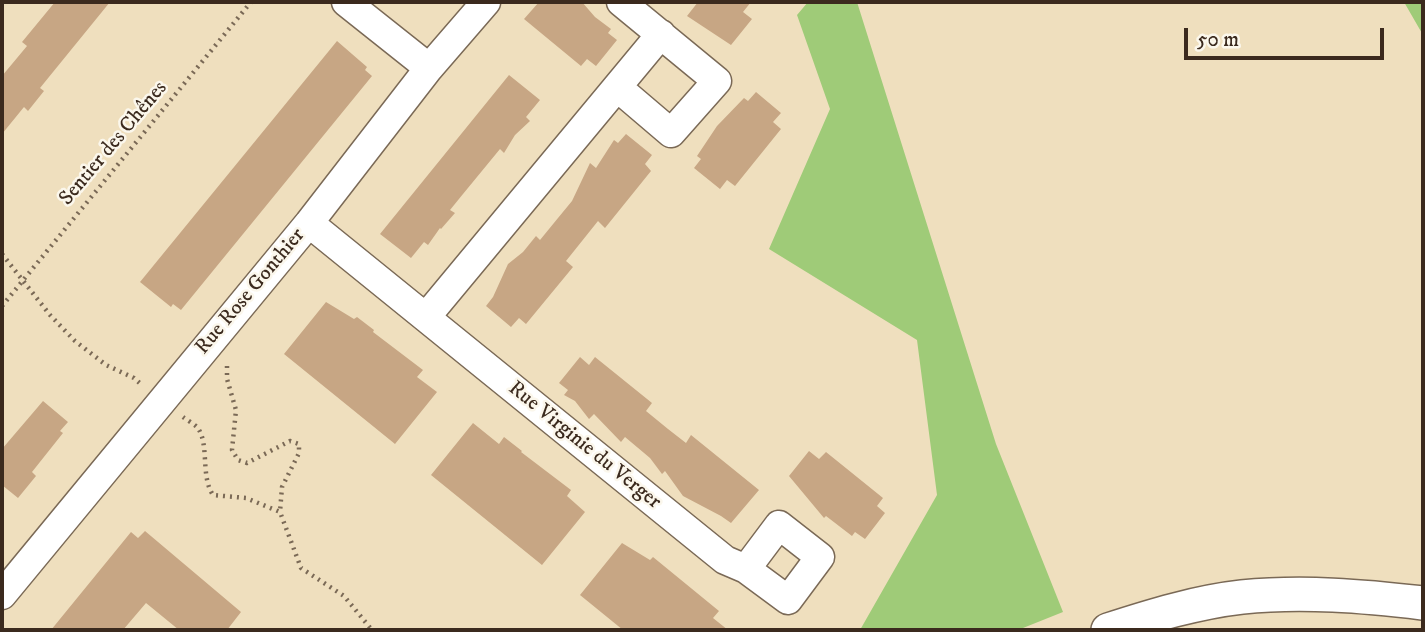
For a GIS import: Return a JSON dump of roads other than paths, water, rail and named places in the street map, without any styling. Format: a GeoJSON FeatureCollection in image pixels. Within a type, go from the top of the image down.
{"type":"FeatureCollection","features":[{"type":"Feature","properties":{"kind":"street"},"geometry":{"type":"LineString","coordinates":[[346,2],[429,68],[486,2]]}},
{"type":"Feature","properties":{"kind":"street"},"geometry":{"type":"LineString","coordinates":[[617,87],[671,133],[717,81],[621,2]]}},
{"type":"Feature","properties":{"kind":"street"},"geometry":{"type":"LineString","coordinates":[[426,317],[661,34]]}},
{"type":"Feature","properties":{"kind":"street","name":"Rue Rose Gonthier"},"geometry":{"type":"LineString","coordinates":[[2,595],[309,223],[429,68]]}},
{"type":"Feature","properties":{"kind":"street","name":"Rue Virginie du Verger"},"geometry":{"type":"LineString","coordinates":[[309,223],[726,560],[746,569]]}},
{"type":"Feature","properties":{"kind":"street"},"geometry":{"type":"LineString","coordinates":[[1108,630],[1144,618],[1240,597],[1338,595],[1423,603]]}}]}
